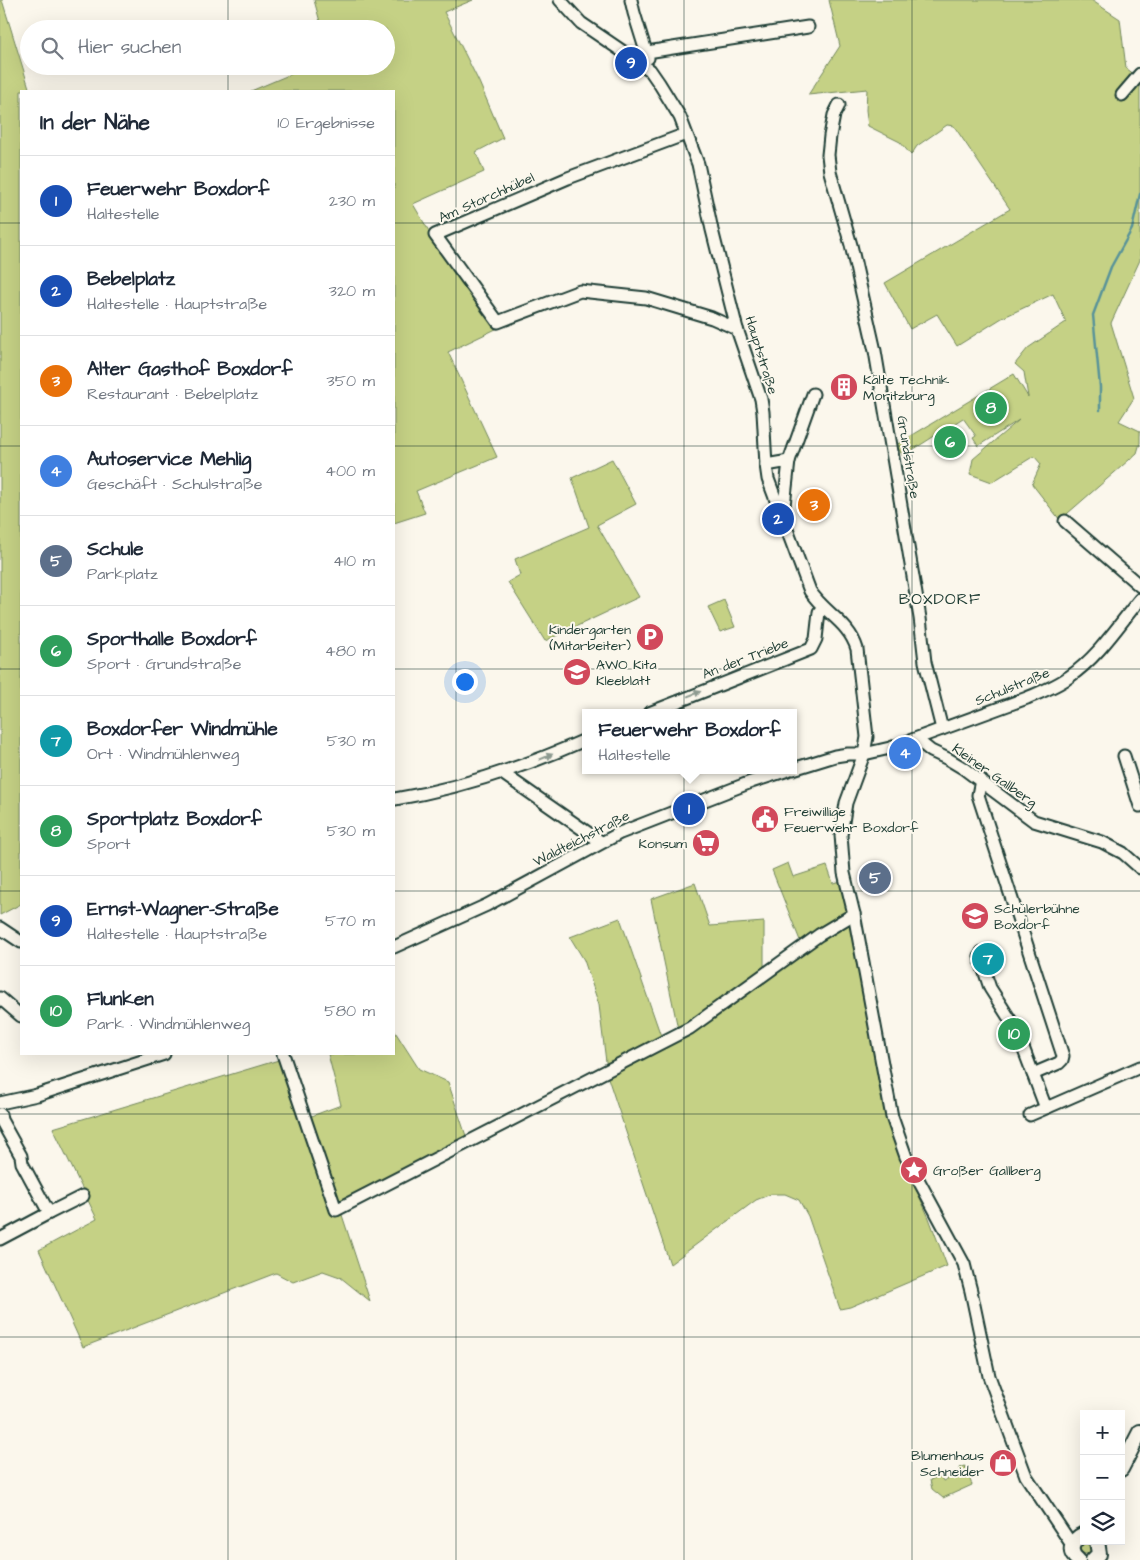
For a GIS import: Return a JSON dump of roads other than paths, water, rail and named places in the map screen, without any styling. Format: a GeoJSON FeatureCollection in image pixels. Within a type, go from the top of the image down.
{"type":"FeatureCollection","features":[{"type":"Feature","properties":{"kind":"main road"},"geometry":{"type":"LineString","coordinates":[[1125,1461],[1140,1432]]}},
{"type":"Feature","properties":{"kind":"street","name":"Hauptstraße"},"geometry":{"type":"LineString","coordinates":[[560,0],[581,23],[650,70],[671,102],[686,134],[698,164],[712,230],[737,329],[763,412],[768,479],[810,591],[854,638],[857,649],[867,737],[864,754]]}},
{"type":"Feature","properties":{"kind":"street"},"geometry":{"type":"LineString","coordinates":[[631,0],[647,52],[650,70]]}},
{"type":"Feature","properties":{"kind":"street"},"geometry":{"type":"LineString","coordinates":[[647,52],[808,27]]}},
{"type":"Feature","properties":{"kind":"street"},"geometry":{"type":"LineString","coordinates":[[1122,95],[1140,74]]}},
{"type":"Feature","properties":{"kind":"street","name":"Grundstraße"},"geometry":{"type":"LineString","coordinates":[[839,105],[834,115],[830,136],[828,155],[830,172],[851,245],[875,351],[920,618],[925,662],[942,729]]}},
{"type":"Feature","properties":{"kind":"street","name":"Am Storchhübel"},"geometry":{"type":"LineString","coordinates":[[686,134],[568,178],[435,235],[498,322],[580,291],[646,298],[712,318],[737,329]]}},
{"type":"Feature","properties":{"kind":"street"},"geometry":{"type":"LineString","coordinates":[[783,519],[789,461],[813,394]]}},
{"type":"Feature","properties":{"kind":"street"},"geometry":{"type":"LineString","coordinates":[[766,465],[789,461]]}},
{"type":"Feature","properties":{"kind":"street"},"geometry":{"type":"LineString","coordinates":[[1065,521],[1140,586]]}},
{"type":"Feature","properties":{"kind":"street","name":"Schulstraße"},"geometry":{"type":"LineString","coordinates":[[864,754],[916,740],[1028,698],[1068,678],[1086,664],[1140,599]]}},
{"type":"Feature","properties":{"kind":"street","name":"An der Triebe"},"geometry":{"type":"LineString","coordinates":[[659,709],[811,649],[816,639],[819,612],[823,607]]}},
{"type":"Feature","properties":{"kind":"street","name":"Kleiner Gallberg"},"geometry":{"type":"LineString","coordinates":[[916,740],[931,751],[948,758],[981,780],[1034,821],[1102,842],[1123,853],[1140,868]]}},
{"type":"Feature","properties":{"kind":"street"},"geometry":{"type":"LineString","coordinates":[[395,799],[426,794],[504,772],[538,761],[582,741]]}},
{"type":"Feature","properties":{"kind":"street"},"geometry":{"type":"LineString","coordinates":[[797,768],[835,756],[864,754],[846,802],[841,835],[844,873],[854,914],[892,1117],[906,1157],[964,1264],[989,1376],[1020,1461],[1033,1488],[1075,1548]]}},
{"type":"Feature","properties":{"kind":"street"},"geometry":{"type":"LineString","coordinates":[[1124,756],[1140,806]]}},
{"type":"Feature","properties":{"kind":"street"},"geometry":{"type":"LineString","coordinates":[[504,772],[601,842]]}},
{"type":"Feature","properties":{"kind":"street","name":"Waldteichstraße"},"geometry":{"type":"LineString","coordinates":[[395,947],[487,905],[620,833],[738,786],[776,774]]}},
{"type":"Feature","properties":{"kind":"street"},"geometry":{"type":"LineString","coordinates":[[981,780],[978,795],[1063,1056],[1059,1063],[1033,1074]]}},
{"type":"Feature","properties":{"kind":"street"},"geometry":{"type":"LineString","coordinates":[[282,1055],[336,1210],[690,1028],[819,935],[854,914]]}},
{"type":"Feature","properties":{"kind":"street"},"geometry":{"type":"LineString","coordinates":[[0,928],[20,941]]}},
{"type":"Feature","properties":{"kind":"street"},"geometry":{"type":"LineString","coordinates":[[982,952],[980,956],[981,961],[990,988],[1016,1029],[1044,1103],[1048,1107]]}},
{"type":"Feature","properties":{"kind":"street"},"geometry":{"type":"LineString","coordinates":[[0,998],[20,1015]]}},
{"type":"Feature","properties":{"kind":"street"},"geometry":{"type":"LineString","coordinates":[[0,1103],[38,1095],[161,1055]]}},
{"type":"Feature","properties":{"kind":"street"},"geometry":{"type":"LineString","coordinates":[[1030,1116],[1140,1067]]}},
{"type":"Feature","properties":{"kind":"street"},"geometry":{"type":"LineString","coordinates":[[0,1118],[49,1213]]}},
{"type":"Feature","properties":{"kind":"street"},"geometry":{"type":"LineString","coordinates":[[0,1239],[83,1196]]}},
{"type":"Feature","properties":{"kind":"waterway"},"geometry":{"type":"LineString","coordinates":[[1100,410],[1100,387],[1093,315],[1111,267],[1132,229],[1140,194]]}},
{"type":"Feature","properties":{"kind":"place","name":"Ernst-Wagner-Straße"},"geometry":{"type":"Point","coordinates":[631,63]}},
{"type":"Feature","properties":{"kind":"place","name":"Kälte Technik Moritzburg"},"geometry":{"type":"Point","coordinates":[844,387]}},
{"type":"Feature","properties":{"kind":"place","name":"Sportplatz Boxdorf"},"geometry":{"type":"Point","coordinates":[991,408]}},
{"type":"Feature","properties":{"kind":"place","name":"Sporthalle Boxdorf"},"geometry":{"type":"Point","coordinates":[950,442]}},
{"type":"Feature","properties":{"kind":"place","name":"Alter Gasthof Boxdorf"},"geometry":{"type":"Point","coordinates":[814,505]}},
{"type":"Feature","properties":{"kind":"place","name":"Bebelplatz"},"geometry":{"type":"Point","coordinates":[778,519]}},
{"type":"Feature","properties":{"kind":"place","name":"Kindergarten (Mitarbeiter)"},"geometry":{"type":"Point","coordinates":[650,637]}},
{"type":"Feature","properties":{"kind":"place","name":"AWO Kita Kleeblatt"},"geometry":{"type":"Point","coordinates":[577,672]}},
{"type":"Feature","properties":{"kind":"place","name":"Autoservice Mehlig"},"geometry":{"type":"Point","coordinates":[905,753]}},
{"type":"Feature","properties":{"kind":"place","name":"Feuerwehr Boxdorf"},"geometry":{"type":"Point","coordinates":[689,809]}},
{"type":"Feature","properties":{"kind":"place","name":"Freiwillige Feuerwehr Boxdorf"},"geometry":{"type":"Point","coordinates":[765,819]}},
{"type":"Feature","properties":{"kind":"place","name":"Konsum"},"geometry":{"type":"Point","coordinates":[706,843]}},
{"type":"Feature","properties":{"kind":"place","name":"Schule"},"geometry":{"type":"Point","coordinates":[875,878]}},
{"type":"Feature","properties":{"kind":"place","name":"Schülerbühne Boxdorf"},"geometry":{"type":"Point","coordinates":[975,916]}},
{"type":"Feature","properties":{"kind":"place","name":"Boxdorfer Windmühle"},"geometry":{"type":"Point","coordinates":[988,959]}},
{"type":"Feature","properties":{"kind":"place","name":"Flunken"},"geometry":{"type":"Point","coordinates":[1014,1034]}},
{"type":"Feature","properties":{"kind":"place","name":"Großer Gallberg"},"geometry":{"type":"Point","coordinates":[914,1170]}},
{"type":"Feature","properties":{"kind":"place","name":"Blumenhaus Schneider"},"geometry":{"type":"Point","coordinates":[1003,1463]}},
{"type":"Feature","properties":{"kind":"district","name":"BOXDORF"},"geometry":{"type":"Point","coordinates":[940,598]}}]}
